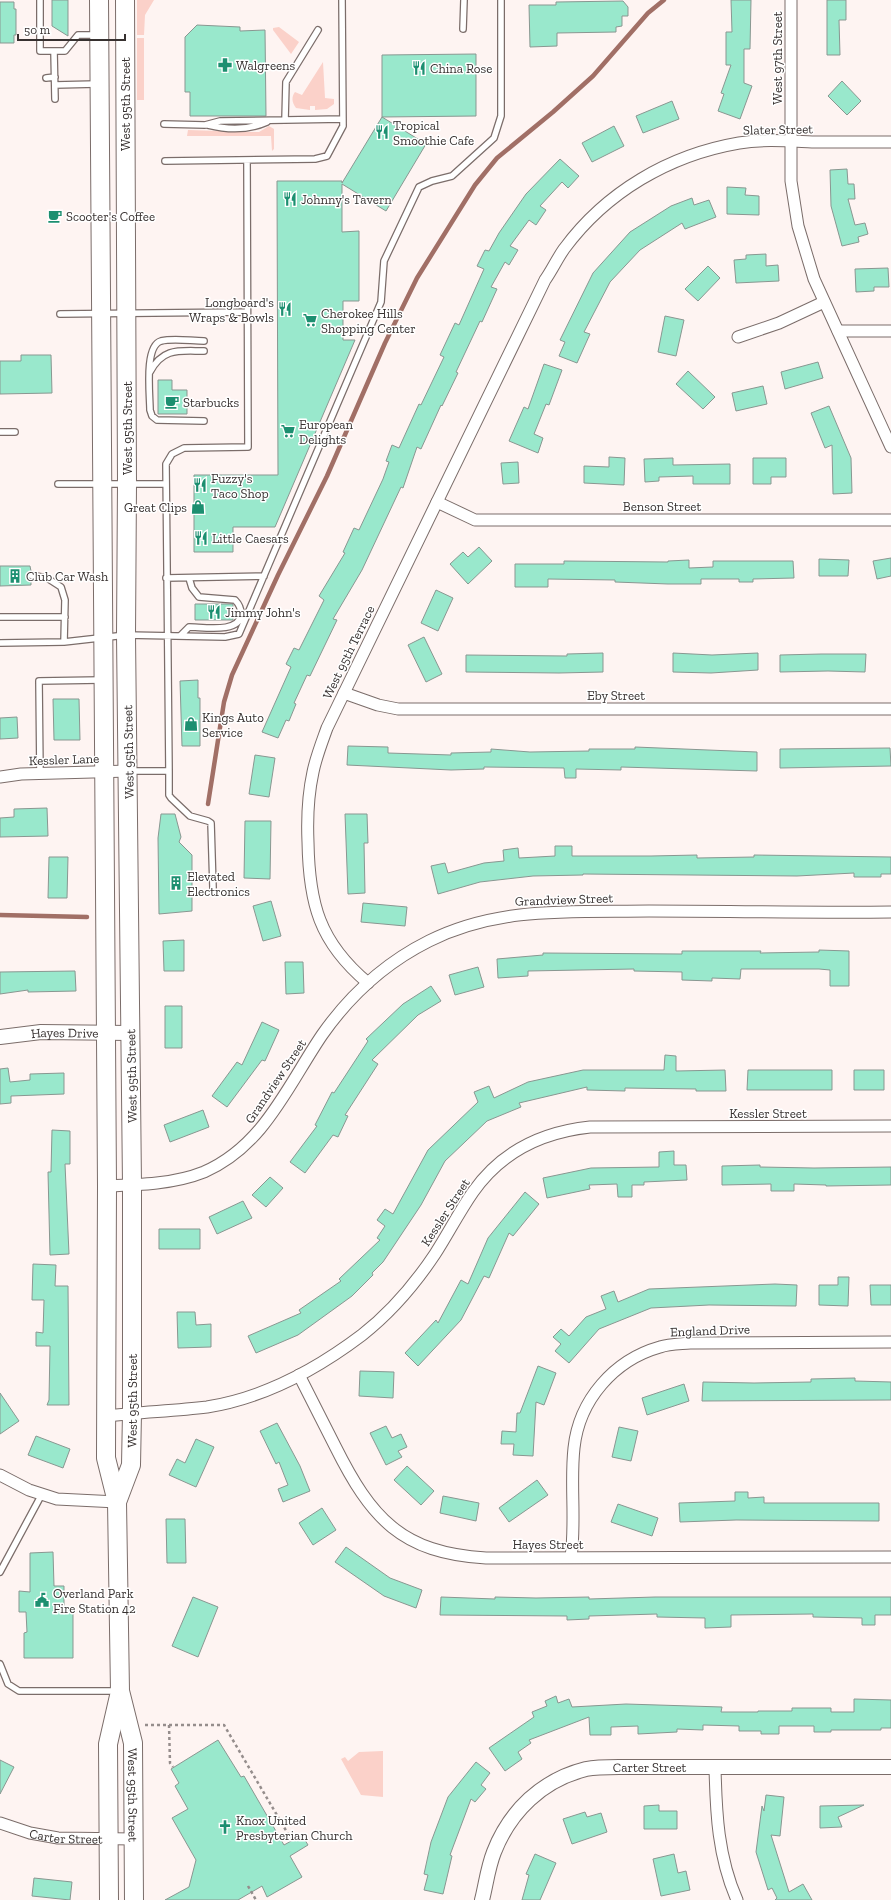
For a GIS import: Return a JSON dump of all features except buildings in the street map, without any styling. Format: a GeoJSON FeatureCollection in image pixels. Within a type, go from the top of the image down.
{"type":"FeatureCollection","features":[{"type":"Feature","properties":{"kind":"main road","name":"West 95th Street"},"geometry":{"type":"LineString","coordinates":[[99,0],[103,772],[107,1186],[106,1458],[117,1502],[120,1691],[133,1742],[134,1900]]}},
{"type":"Feature","properties":{"kind":"main road","name":"West 95th Street"},"geometry":{"type":"LineString","coordinates":[[117,1502],[130,1465],[132,1413],[129,771],[126,635],[128,484],[125,0]]}},
{"type":"Feature","properties":{"kind":"main road","name":"West 95th Street"},"geometry":{"type":"LineString","coordinates":[[109,1900],[108,1744],[120,1691]]}},
{"type":"Feature","properties":{"kind":"street","name":"West 97th Street"},"geometry":{"type":"LineString","coordinates":[[791,0],[791,181],[798,226],[807,259],[824,302],[891,447]]}},
{"type":"Feature","properties":{"kind":"street","name":"Slater Street"},"geometry":{"type":"LineString","coordinates":[[516,341],[545,280],[564,250],[590,219],[616,196],[636,182],[669,164],[701,152],[740,143],[790,141],[891,142]]}},
{"type":"Feature","properties":{"kind":"street"},"geometry":{"type":"LineString","coordinates":[[738,337],[779,323],[824,302]]}},
{"type":"Feature","properties":{"kind":"street"},"geometry":{"type":"LineString","coordinates":[[838,331],[891,331]]}},
{"type":"Feature","properties":{"kind":"street","name":"West 95th Terrace"},"geometry":{"type":"LineString","coordinates":[[368,983],[353,970],[344,959],[322,927],[316,910],[308,867],[309,797],[313,771],[327,728],[516,341]]}},
{"type":"Feature","properties":{"kind":"street","name":"Benson Street"},"geometry":{"type":"LineString","coordinates":[[437,502],[476,520],[891,520]]}},
{"type":"Feature","properties":{"kind":"street","name":"Eby Street"},"geometry":{"type":"LineString","coordinates":[[344,693],[378,705],[398,709],[891,709]]}},
{"type":"Feature","properties":{"kind":"street","name":"Kessler Lane"},"geometry":{"type":"LineString","coordinates":[[0,777],[129,771]]}},
{"type":"Feature","properties":{"kind":"street","name":"Grandview Street"},"geometry":{"type":"LineString","coordinates":[[107,1186],[179,1180],[192,1176],[217,1165],[250,1142],[274,1112],[323,1034],[350,1000],[381,971],[428,941],[466,926],[499,916],[538,912],[891,912]]}},
{"type":"Feature","properties":{"kind":"street","name":"Hayes Drive"},"geometry":{"type":"LineString","coordinates":[[0,1037],[41,1032],[130,1033]]}},
{"type":"Feature","properties":{"kind":"street","name":"Kessler Street"},"geometry":{"type":"LineString","coordinates":[[107,1416],[208,1407],[248,1396],[299,1375],[322,1363],[363,1334],[390,1309],[418,1278],[434,1255],[473,1191],[499,1162],[532,1141],[561,1131],[590,1127],[891,1126]]}},
{"type":"Feature","properties":{"kind":"street","name":"England Drive"},"geometry":{"type":"LineString","coordinates":[[571,1557],[573,1539],[574,1449],[576,1434],[584,1410],[592,1397],[606,1378],[623,1364],[644,1352],[661,1346],[690,1342],[891,1342]]}},
{"type":"Feature","properties":{"kind":"street","name":"Hayes Street"},"geometry":{"type":"LineString","coordinates":[[299,1375],[352,1480],[375,1512],[397,1531],[422,1545],[436,1550],[466,1557],[891,1557]]}},
{"type":"Feature","properties":{"kind":"street"},"geometry":{"type":"LineString","coordinates":[[0,1475],[10,1482],[57,1499],[117,1502]]}},
{"type":"Feature","properties":{"kind":"street","name":"Carter Street"},"geometry":{"type":"LineString","coordinates":[[482,1900],[493,1854],[504,1830],[518,1810],[542,1788],[563,1776],[587,1769],[619,1767],[891,1767]]}},
{"type":"Feature","properties":{"kind":"street"},"geometry":{"type":"LineString","coordinates":[[715,1767],[716,1816],[721,1850],[737,1900]]}},
{"type":"Feature","properties":{"kind":"street","name":"Carter Street"},"geometry":{"type":"LineString","coordinates":[[0,1823],[30,1833],[58,1838],[134,1839]]}},
{"type":"Feature","properties":{"kind":"lane"},"geometry":{"type":"LineString","coordinates":[[40,0],[40,51],[65,51],[78,35],[99,35]]}},
{"type":"Feature","properties":{"kind":"lane"},"geometry":{"type":"LineString","coordinates":[[164,161],[315,159],[327,156],[343,126],[342,0]]}},
{"type":"Feature","properties":{"kind":"lane"},"geometry":{"type":"LineString","coordinates":[[463,30],[464,0]]}},
{"type":"Feature","properties":{"kind":"lane"},"geometry":{"type":"LineString","coordinates":[[0,643],[64,642],[126,635],[225,637],[239,634],[381,302],[384,261],[419,186],[452,176],[494,138],[501,116],[501,0]]}},
{"type":"Feature","properties":{"kind":"lane"},"geometry":{"type":"LineString","coordinates":[[285,120],[286,82],[318,30]]}},
{"type":"Feature","properties":{"kind":"lane"},"geometry":{"type":"LineString","coordinates":[[54,51],[55,99]]}},
{"type":"Feature","properties":{"kind":"lane"},"geometry":{"type":"LineString","coordinates":[[46,78],[55,77]]}},
{"type":"Feature","properties":{"kind":"lane"},"geometry":{"type":"LineString","coordinates":[[55,85],[99,84]]}},
{"type":"Feature","properties":{"kind":"lane"},"geometry":{"type":"LineString","coordinates":[[164,124],[205,125],[220,121],[343,119]]}},
{"type":"Feature","properties":{"kind":"lane"},"geometry":{"type":"LineString","coordinates":[[213,888],[211,823],[190,816],[169,795],[165,484],[166,464],[172,454],[184,448],[248,448],[247,160]]}},
{"type":"Feature","properties":{"kind":"lane"},"geometry":{"type":"LineString","coordinates":[[60,314],[247,312]]}},
{"type":"Feature","properties":{"kind":"lane"},"geometry":{"type":"LineString","coordinates":[[204,341],[163,341],[154,346],[150,356],[150,410],[152,416],[157,420],[162,421],[204,421]]}},
{"type":"Feature","properties":{"kind":"lane"},"geometry":{"type":"LineString","coordinates":[[150,373],[159,358],[172,352],[204,351]]}},
{"type":"Feature","properties":{"kind":"lane"},"geometry":{"type":"LineString","coordinates":[[0,432],[16,432]]}},
{"type":"Feature","properties":{"kind":"lane"},"geometry":{"type":"LineString","coordinates":[[58,484],[165,484]]}},
{"type":"Feature","properties":{"kind":"lane"},"geometry":{"type":"LineString","coordinates":[[30,575],[47,578],[61,586],[65,600],[64,642]]}},
{"type":"Feature","properties":{"kind":"lane"},"geometry":{"type":"LineString","coordinates":[[166,578],[264,576]]}},
{"type":"Feature","properties":{"kind":"lane"},"geometry":{"type":"LineString","coordinates":[[180,636],[189,627],[230,627],[238,624],[241,618],[240,607],[235,600],[200,597],[192,588],[188,578]]}},
{"type":"Feature","properties":{"kind":"lane"},"geometry":{"type":"LineString","coordinates":[[0,617],[65,617]]}},
{"type":"Feature","properties":{"kind":"lane"},"geometry":{"type":"LineString","coordinates":[[40,774],[40,681],[103,680]]}},
{"type":"Feature","properties":{"kind":"lane"},"geometry":{"type":"LineString","coordinates":[[129,771],[169,771]]}},
{"type":"Feature","properties":{"kind":"lane"},"geometry":{"type":"LineString","coordinates":[[0,1572],[42,1494]]}},
{"type":"Feature","properties":{"kind":"lane"},"geometry":{"type":"LineString","coordinates":[[0,1664],[8,1684],[19,1691],[120,1691]]}},
{"type":"Feature","properties":{"kind":"path"},"geometry":{"type":"LineString","coordinates":[[169,1725],[170,1763],[173,1767]]}},
{"type":"Feature","properties":{"kind":"path"},"geometry":{"type":"LineString","coordinates":[[145,1726],[224,1725],[291,1839]]}},
{"type":"Feature","properties":{"kind":"path"},"geometry":{"type":"LineString","coordinates":[[248,1886],[256,1900]]}},
{"type":"Feature","properties":{"kind":"shaded area"},"geometry":{"type":"Polygon","coordinates":[[[137,0],[154,0],[145,15],[144,35],[137,35],[137,0]]]}},
{"type":"Feature","properties":{"kind":"shaded area"},"geometry":{"type":"Polygon","coordinates":[[[279,27],[299,42],[291,54],[273,30],[273,28],[279,27]]]}},
{"type":"Feature","properties":{"kind":"shaded area"},"geometry":{"type":"Polygon","coordinates":[[[137,38],[144,38],[144,100],[137,100],[137,38]]]}},
{"type":"Feature","properties":{"kind":"shaded area"},"geometry":{"type":"Polygon","coordinates":[[[323,62],[325,98],[334,99],[334,104],[327,109],[315,110],[315,106],[310,106],[310,110],[296,108],[292,100],[295,92],[302,95],[323,62]]]}},
{"type":"Feature","properties":{"kind":"shaded area"},"geometry":{"type":"Polygon","coordinates":[[[269,126],[274,129],[274,149],[272,151],[271,136],[187,136],[188,130],[259,132],[269,126]]]}},
{"type":"Feature","properties":{"kind":"shaded area"},"geometry":{"type":"Polygon","coordinates":[[[383,1751],[383,1797],[361,1795],[341,1759],[345,1757],[348,1761],[359,1752],[383,1751]]]}},
{"type":"Feature","properties":{"kind":"waterway"},"geometry":{"type":"LineString","coordinates":[[208,804],[224,702],[232,675],[278,575],[327,476],[385,343],[417,278],[475,185],[497,158],[553,112],[593,76],[648,13],[664,0]]}},
{"type":"Feature","properties":{"kind":"waterway"},"geometry":{"type":"LineString","coordinates":[[0,915],[87,917]]}},
{"type":"Feature","properties":{"kind":"place","name":"Walgreens"},"geometry":{"type":"Point","coordinates":[225,65]}},
{"type":"Feature","properties":{"kind":"place","name":"China Rose"},"geometry":{"type":"Point","coordinates":[419,68]}},
{"type":"Feature","properties":{"kind":"place","name":"Tropical Smoothie Cafe"},"geometry":{"type":"Point","coordinates":[382,132]}},
{"type":"Feature","properties":{"kind":"place","name":"Johnny's Tavern"},"geometry":{"type":"Point","coordinates":[290,199]}},
{"type":"Feature","properties":{"kind":"place","name":"Scooter's Coffee"},"geometry":{"type":"Point","coordinates":[55,216]}},
{"type":"Feature","properties":{"kind":"place","name":"Longboard's Wraps & Bowls"},"geometry":{"type":"Point","coordinates":[285,309]}},
{"type":"Feature","properties":{"kind":"place","name":"Cherokee Hills Shopping Center"},"geometry":{"type":"Point","coordinates":[310,320]}},
{"type":"Feature","properties":{"kind":"place","name":"Starbucks"},"geometry":{"type":"Point","coordinates":[172,402]}},
{"type":"Feature","properties":{"kind":"place","name":"European Delights"},"geometry":{"type":"Point","coordinates":[288,431]}},
{"type":"Feature","properties":{"kind":"place","name":"Fuzzy's Taco Shop"},"geometry":{"type":"Point","coordinates":[200,485]}},
{"type":"Feature","properties":{"kind":"place","name":"Great Clips"},"geometry":{"type":"Point","coordinates":[198,507]}},
{"type":"Feature","properties":{"kind":"place","name":"Little Caesars"},"geometry":{"type":"Point","coordinates":[201,538]}},
{"type":"Feature","properties":{"kind":"place","name":"Club Car Wash"},"geometry":{"type":"Point","coordinates":[15,576]}},
{"type":"Feature","properties":{"kind":"place","name":"Jimmy John's"},"geometry":{"type":"Point","coordinates":[214,612]}},
{"type":"Feature","properties":{"kind":"place","name":"Kings Auto Service"},"geometry":{"type":"Point","coordinates":[191,724]}},
{"type":"Feature","properties":{"kind":"place","name":"Elevated Electronics"},"geometry":{"type":"Point","coordinates":[176,883]}},
{"type":"Feature","properties":{"kind":"place","name":"Overland Park Fire Station 42"},"geometry":{"type":"Point","coordinates":[42,1600]}},
{"type":"Feature","properties":{"kind":"place","name":"Knox United Presbyterian Church"},"geometry":{"type":"Point","coordinates":[225,1827]}}]}
